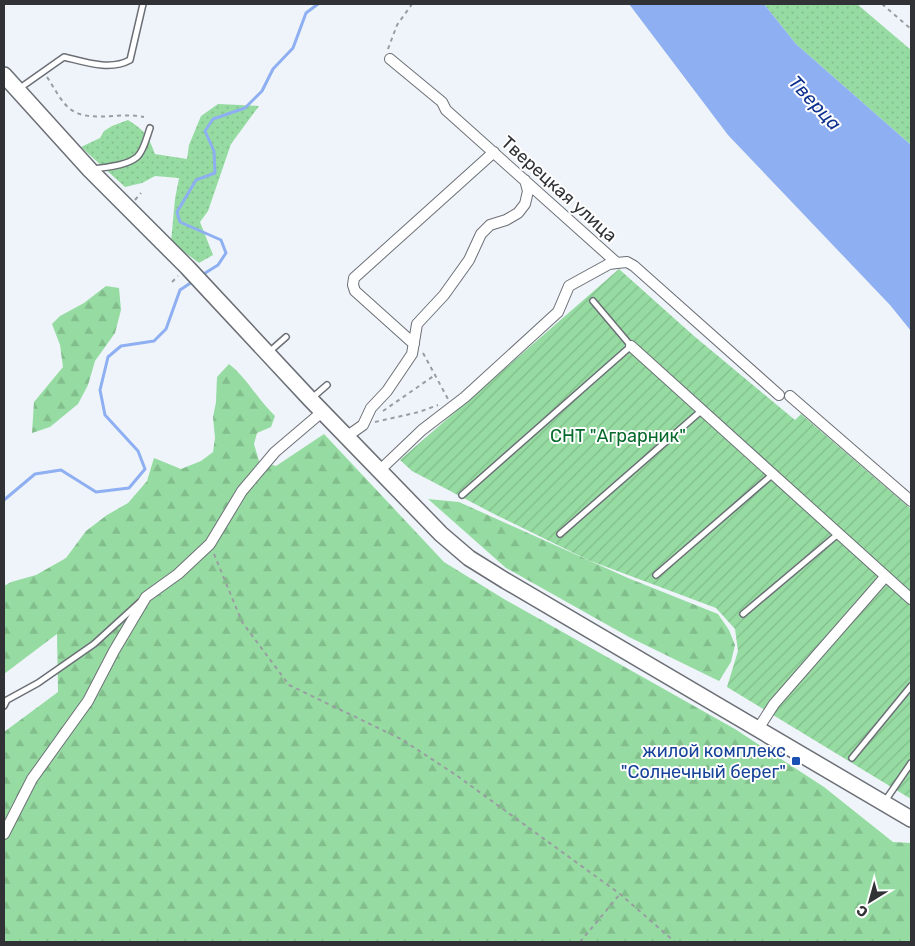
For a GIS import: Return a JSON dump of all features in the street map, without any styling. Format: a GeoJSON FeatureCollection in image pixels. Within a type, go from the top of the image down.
{"type":"FeatureCollection","features":[{"type":"Feature","properties":{"kind":"main road"},"geometry":{"type":"LineString","coordinates":[[4,75],[90,170],[187,267],[322,412],[448,541],[477,563],[911,820]]}},
{"type":"Feature","properties":{"kind":"street","name":"Тверецкая улица"},"geometry":{"type":"LineString","coordinates":[[390,59],[442,102],[446,110],[617,262],[627,262],[634,266],[784,396],[911,501]]}},
{"type":"Feature","properties":{"kind":"street"},"geometry":{"type":"LineString","coordinates":[[414,344],[355,291],[352,285],[354,278],[494,152]]}},
{"type":"Feature","properties":{"kind":"street"},"geometry":{"type":"LineString","coordinates":[[346,437],[363,424],[371,408],[383,397],[412,354],[416,324],[444,295],[469,260],[481,234],[490,225],[506,220],[518,213],[525,204],[528,191],[525,180]]}},
{"type":"Feature","properties":{"kind":"street"},"geometry":{"type":"LineString","coordinates":[[380,471],[422,430],[464,398],[558,312],[569,286],[609,264],[617,262]]}},
{"type":"Feature","properties":{"kind":"street"},"geometry":{"type":"LineString","coordinates":[[631,346],[911,599]]}},
{"type":"Feature","properties":{"kind":"street"},"geometry":{"type":"LineString","coordinates":[[5,831],[32,779],[88,701],[114,651],[146,597],[178,574],[210,544],[242,491],[274,452],[322,412]]}},
{"type":"Feature","properties":{"kind":"street"},"geometry":{"type":"LineString","coordinates":[[758,729],[774,704],[885,577]]}},
{"type":"Feature","properties":{"kind":"lane"},"geometry":{"type":"LineString","coordinates":[[17,90],[64,58],[113,66],[130,60],[143,4]]}},
{"type":"Feature","properties":{"kind":"lane"},"geometry":{"type":"LineString","coordinates":[[90,170],[124,164],[136,157],[150,128]]}},
{"type":"Feature","properties":{"kind":"lane"},"geometry":{"type":"LineString","coordinates":[[462,495],[631,346],[593,301]]}},
{"type":"Feature","properties":{"kind":"lane"},"geometry":{"type":"LineString","coordinates":[[268,353],[286,337]]}},
{"type":"Feature","properties":{"kind":"lane"},"geometry":{"type":"LineString","coordinates":[[310,399],[327,385]]}},
{"type":"Feature","properties":{"kind":"lane"},"geometry":{"type":"LineString","coordinates":[[560,534],[701,411]]}},
{"type":"Feature","properties":{"kind":"lane"},"geometry":{"type":"LineString","coordinates":[[656,575],[773,474]]}},
{"type":"Feature","properties":{"kind":"lane"},"geometry":{"type":"LineString","coordinates":[[743,614],[838,534]]}},
{"type":"Feature","properties":{"kind":"lane"},"geometry":{"type":"LineString","coordinates":[[4,706],[7,700],[38,683],[94,644],[146,597]]}},
{"type":"Feature","properties":{"kind":"lane"},"geometry":{"type":"LineString","coordinates":[[852,758],[911,686]]}},
{"type":"Feature","properties":{"kind":"lane"},"geometry":{"type":"LineString","coordinates":[[883,803],[911,763]]}},
{"type":"Feature","properties":{"kind":"path"},"geometry":{"type":"LineString","coordinates":[[390,59],[387,51],[397,25],[412,4]]}},
{"type":"Feature","properties":{"kind":"path"},"geometry":{"type":"LineString","coordinates":[[882,4],[911,29]]}},
{"type":"Feature","properties":{"kind":"path"},"geometry":{"type":"LineString","coordinates":[[43,71],[66,105],[79,115],[91,117],[132,114],[144,117]]}},
{"type":"Feature","properties":{"kind":"path"},"geometry":{"type":"LineString","coordinates":[[414,344],[422,352],[449,401],[464,398]]}},
{"type":"Feature","properties":{"kind":"path"},"geometry":{"type":"LineString","coordinates":[[379,414],[435,375]]}},
{"type":"Feature","properties":{"kind":"path"},"geometry":{"type":"LineString","coordinates":[[363,424],[419,412],[442,404]]}},
{"type":"Feature","properties":{"kind":"path"},"geometry":{"type":"LineString","coordinates":[[210,544],[242,622],[289,685],[401,739],[456,775],[620,894],[675,942]]}},
{"type":"Feature","properties":{"kind":"path"},"geometry":{"type":"LineString","coordinates":[[580,942],[620,894]]}},
{"type":"Feature","properties":{"kind":"green space"},"geometry":{"type":"Polygon","coordinates":[[[764,4],[857,4],[911,50],[911,145],[796,44],[764,4]]]}},
{"type":"Feature","properties":{"kind":"green space"},"geometry":{"type":"Polygon","coordinates":[[[218,104],[259,106],[231,144],[208,211],[200,222],[213,255],[199,263],[171,242],[179,178],[155,176],[142,183],[125,187],[81,147],[100,138],[104,131],[112,126],[128,120],[145,134],[155,154],[187,159],[189,145],[201,116],[218,104]]]}},
{"type":"Feature","properties":{"kind":"green space","name":"СНТ \"Аграрник\""},"geometry":{"type":"Polygon","coordinates":[[[619,269],[694,336],[795,420],[801,414],[911,509],[911,799],[727,687],[738,651],[735,629],[716,608],[588,560],[412,471],[400,460],[619,269]]]}},
{"type":"Feature","properties":{"kind":"green space"},"geometry":{"type":"Polygon","coordinates":[[[106,286],[119,288],[121,310],[115,333],[95,361],[88,385],[78,404],[50,427],[32,433],[34,402],[63,367],[60,345],[52,324],[60,316],[84,303],[106,286]]]}},
{"type":"Feature","properties":{"kind":"green space"},"geometry":{"type":"Polygon","coordinates":[[[229,364],[275,416],[271,427],[257,433],[254,444],[259,461],[276,466],[324,434],[444,562],[504,599],[735,729],[824,787],[893,842],[911,843],[911,942],[4,942],[4,732],[58,692],[57,634],[4,674],[4,586],[11,582],[36,575],[66,558],[86,531],[107,515],[128,503],[147,481],[154,458],[181,469],[201,461],[213,452],[215,438],[213,417],[217,377],[229,364]]]}},
{"type":"Feature","properties":{"kind":"green space"},"geometry":{"type":"Polygon","coordinates":[[[428,499],[459,502],[628,578],[718,614],[729,630],[735,645],[731,662],[719,681],[629,637],[506,568],[428,499]]]}},
{"type":"Feature","properties":{"kind":"water","name":"Тверца"},"geometry":{"type":"Polygon","coordinates":[[[629,4],[764,4],[796,44],[911,145],[911,331],[890,305],[728,135],[629,4]]]}},
{"type":"Feature","properties":{"kind":"waterway"},"geometry":{"type":"LineString","coordinates":[[202,275],[218,265],[226,253],[221,240],[180,222],[177,212],[196,180],[215,173],[214,151],[205,131],[213,119],[245,108],[262,91],[273,69],[293,48],[306,13],[318,4]]}},
{"type":"Feature","properties":{"kind":"waterway"},"geometry":{"type":"LineString","coordinates":[[4,500],[35,474],[61,470],[96,492],[129,488],[145,469],[138,451],[105,415],[100,390],[108,357],[121,346],[154,341],[166,329],[180,290],[195,280]]}},
{"type":"Feature","properties":{"kind":"place","name":"жилой комплекс \"Солнечный берег\""},"geometry":{"type":"Point","coordinates":[796,761]}}]}
